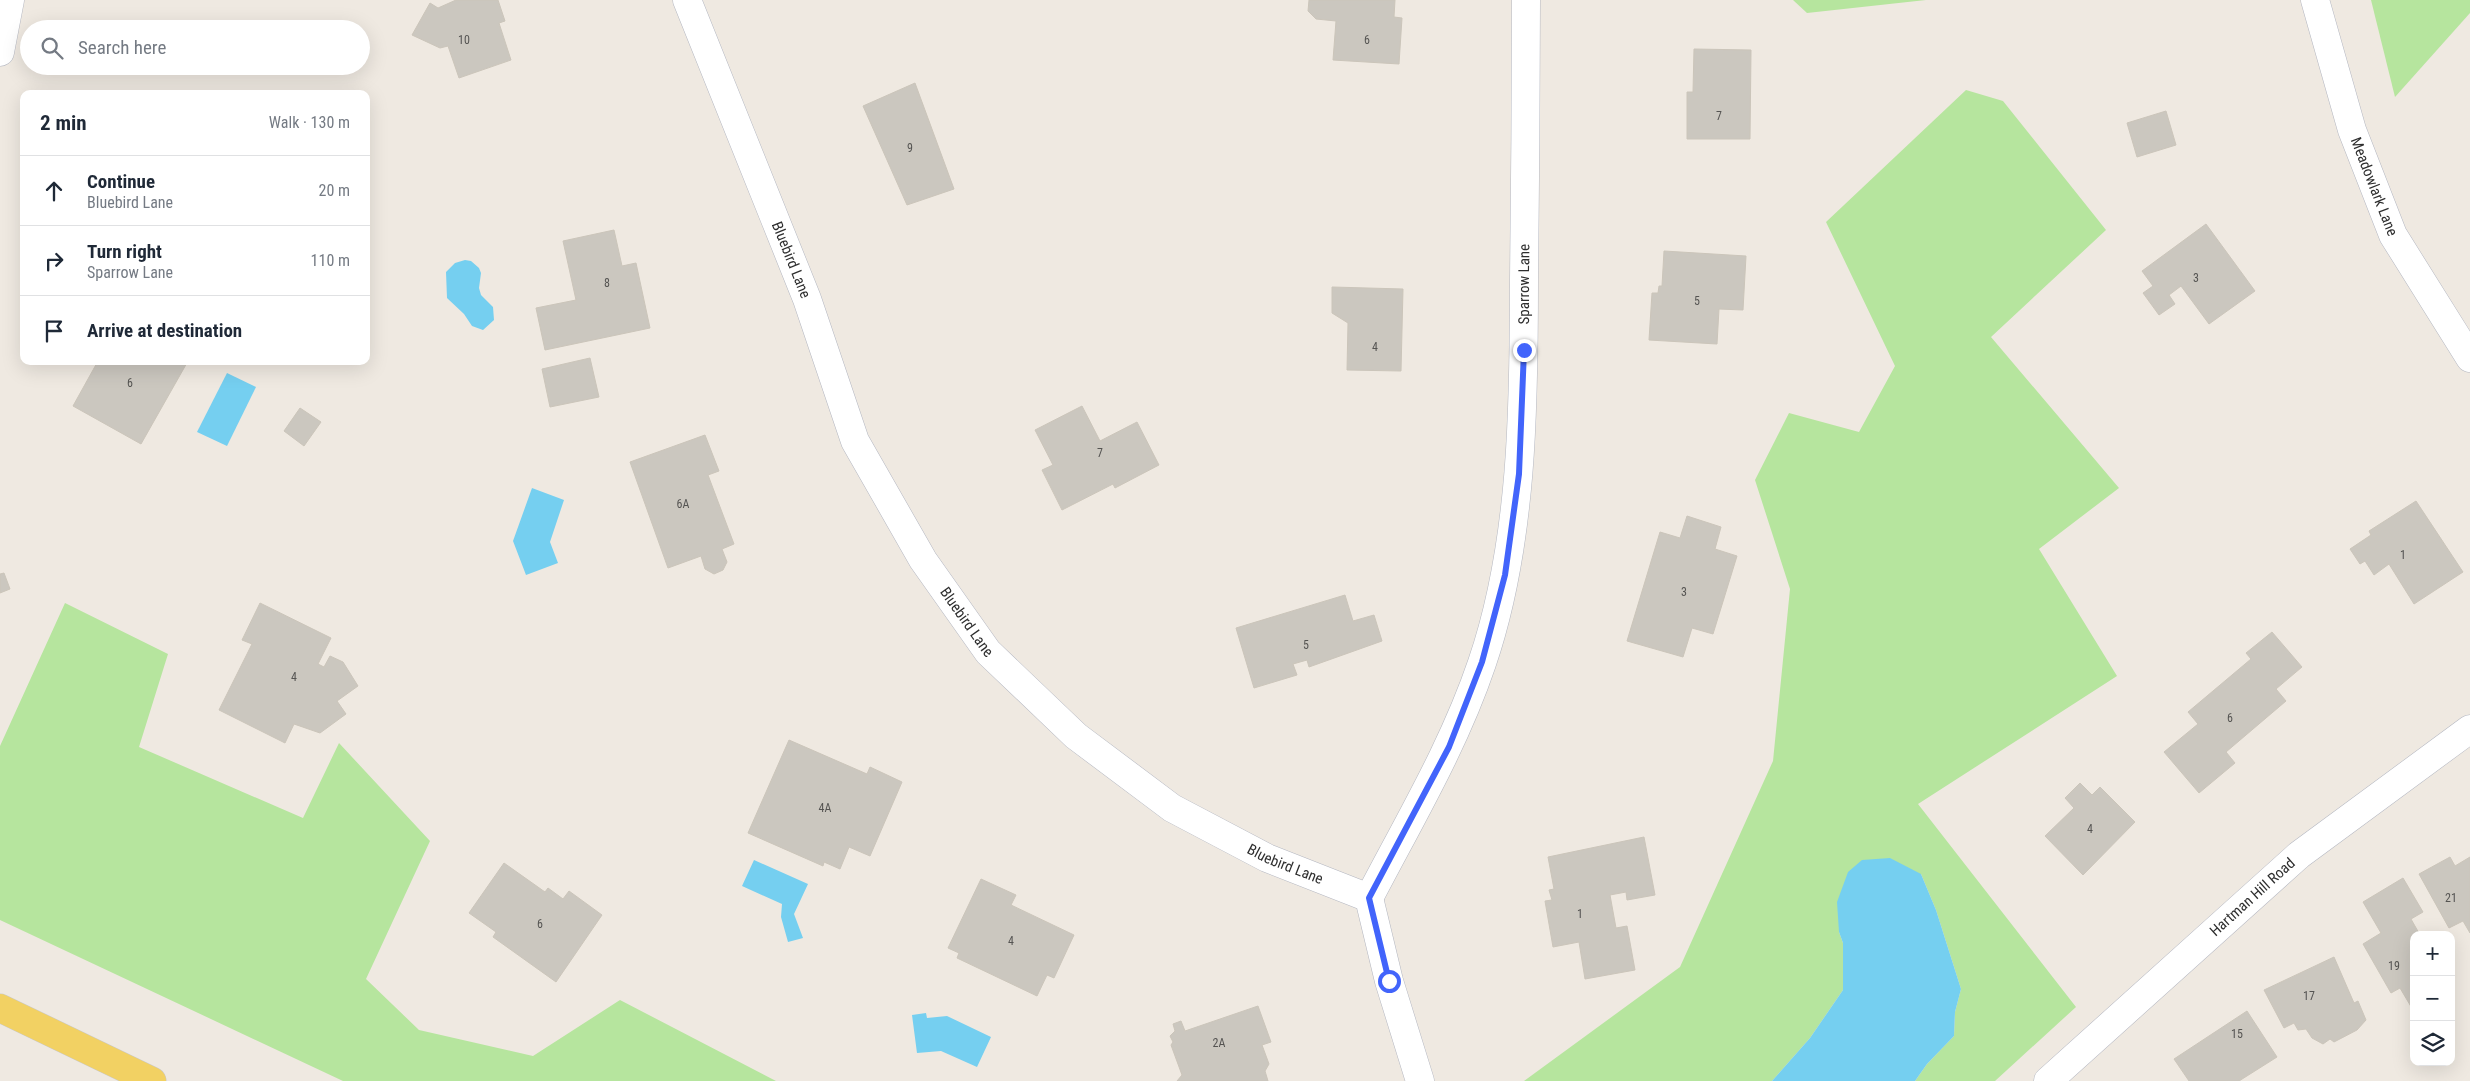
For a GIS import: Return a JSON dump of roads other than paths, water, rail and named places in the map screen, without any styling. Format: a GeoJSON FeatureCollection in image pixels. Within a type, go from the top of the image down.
{"type":"FeatureCollection","features":[{"type":"Feature","properties":{"kind":"main road"},"geometry":{"type":"LineString","coordinates":[[0,1008],[152,1081]]}},
{"type":"Feature","properties":{"kind":"street"},"geometry":{"type":"LineString","coordinates":[[0,52],[10,0]]}},
{"type":"Feature","properties":{"kind":"street","name":"Bluebird Lane"},"geometry":{"type":"LineString","coordinates":[[687,0],[807,300],[855,441],[923,560],[988,652],[1076,736],[1172,808],[1267,858],[1369,898]]}},
{"type":"Feature","properties":{"kind":"street","name":"Sparrow Lane"},"geometry":{"type":"LineString","coordinates":[[1369,898],[1449,747],[1482,662],[1505,575],[1519,474],[1523,378],[1526,0]]}},
{"type":"Feature","properties":{"kind":"street","name":"Meadowlark Lane"},"geometry":{"type":"LineString","coordinates":[[2315,0],[2352,130],[2392,235],[2470,358]]}},
{"type":"Feature","properties":{"kind":"street","name":"Hartman Hill Road"},"geometry":{"type":"LineString","coordinates":[[2048,1081],[2299,855],[2470,729]]}},
{"type":"Feature","properties":{"kind":"street"},"geometry":{"type":"LineString","coordinates":[[1369,898],[1389,981],[1420,1081]]}},
{"type":"Feature","properties":{"kind":"water"},"geometry":{"type":"Polygon","coordinates":[[[465,260],[471,261],[479,268],[481,273],[479,288],[481,295],[493,307],[494,320],[483,330],[472,326],[464,314],[447,298],[446,272],[455,263],[465,260]]]}},
{"type":"Feature","properties":{"kind":"water"},"geometry":{"type":"Polygon","coordinates":[[[227,373],[256,387],[227,446],[197,432],[227,373]]]}},
{"type":"Feature","properties":{"kind":"water"},"geometry":{"type":"Polygon","coordinates":[[[532,488],[564,500],[550,542],[558,563],[526,575],[513,541],[532,488]]]}},
{"type":"Feature","properties":{"kind":"water"},"geometry":{"type":"Polygon","coordinates":[[[1890,858],[1921,874],[1936,910],[1961,989],[1955,1012],[1954,1036],[1927,1064],[1915,1081],[1772,1081],[1810,1038],[1843,990],[1843,943],[1839,932],[1837,902],[1848,872],[1862,860],[1890,858]]]}},
{"type":"Feature","properties":{"kind":"water"},"geometry":{"type":"Polygon","coordinates":[[[754,860],[808,884],[794,914],[803,938],[788,942],[781,917],[782,904],[742,886],[754,860]]]}},
{"type":"Feature","properties":{"kind":"water"},"geometry":{"type":"Polygon","coordinates":[[[926,1013],[927,1018],[947,1016],[991,1037],[977,1067],[941,1051],[917,1053],[912,1015],[926,1013]]]}}]}
